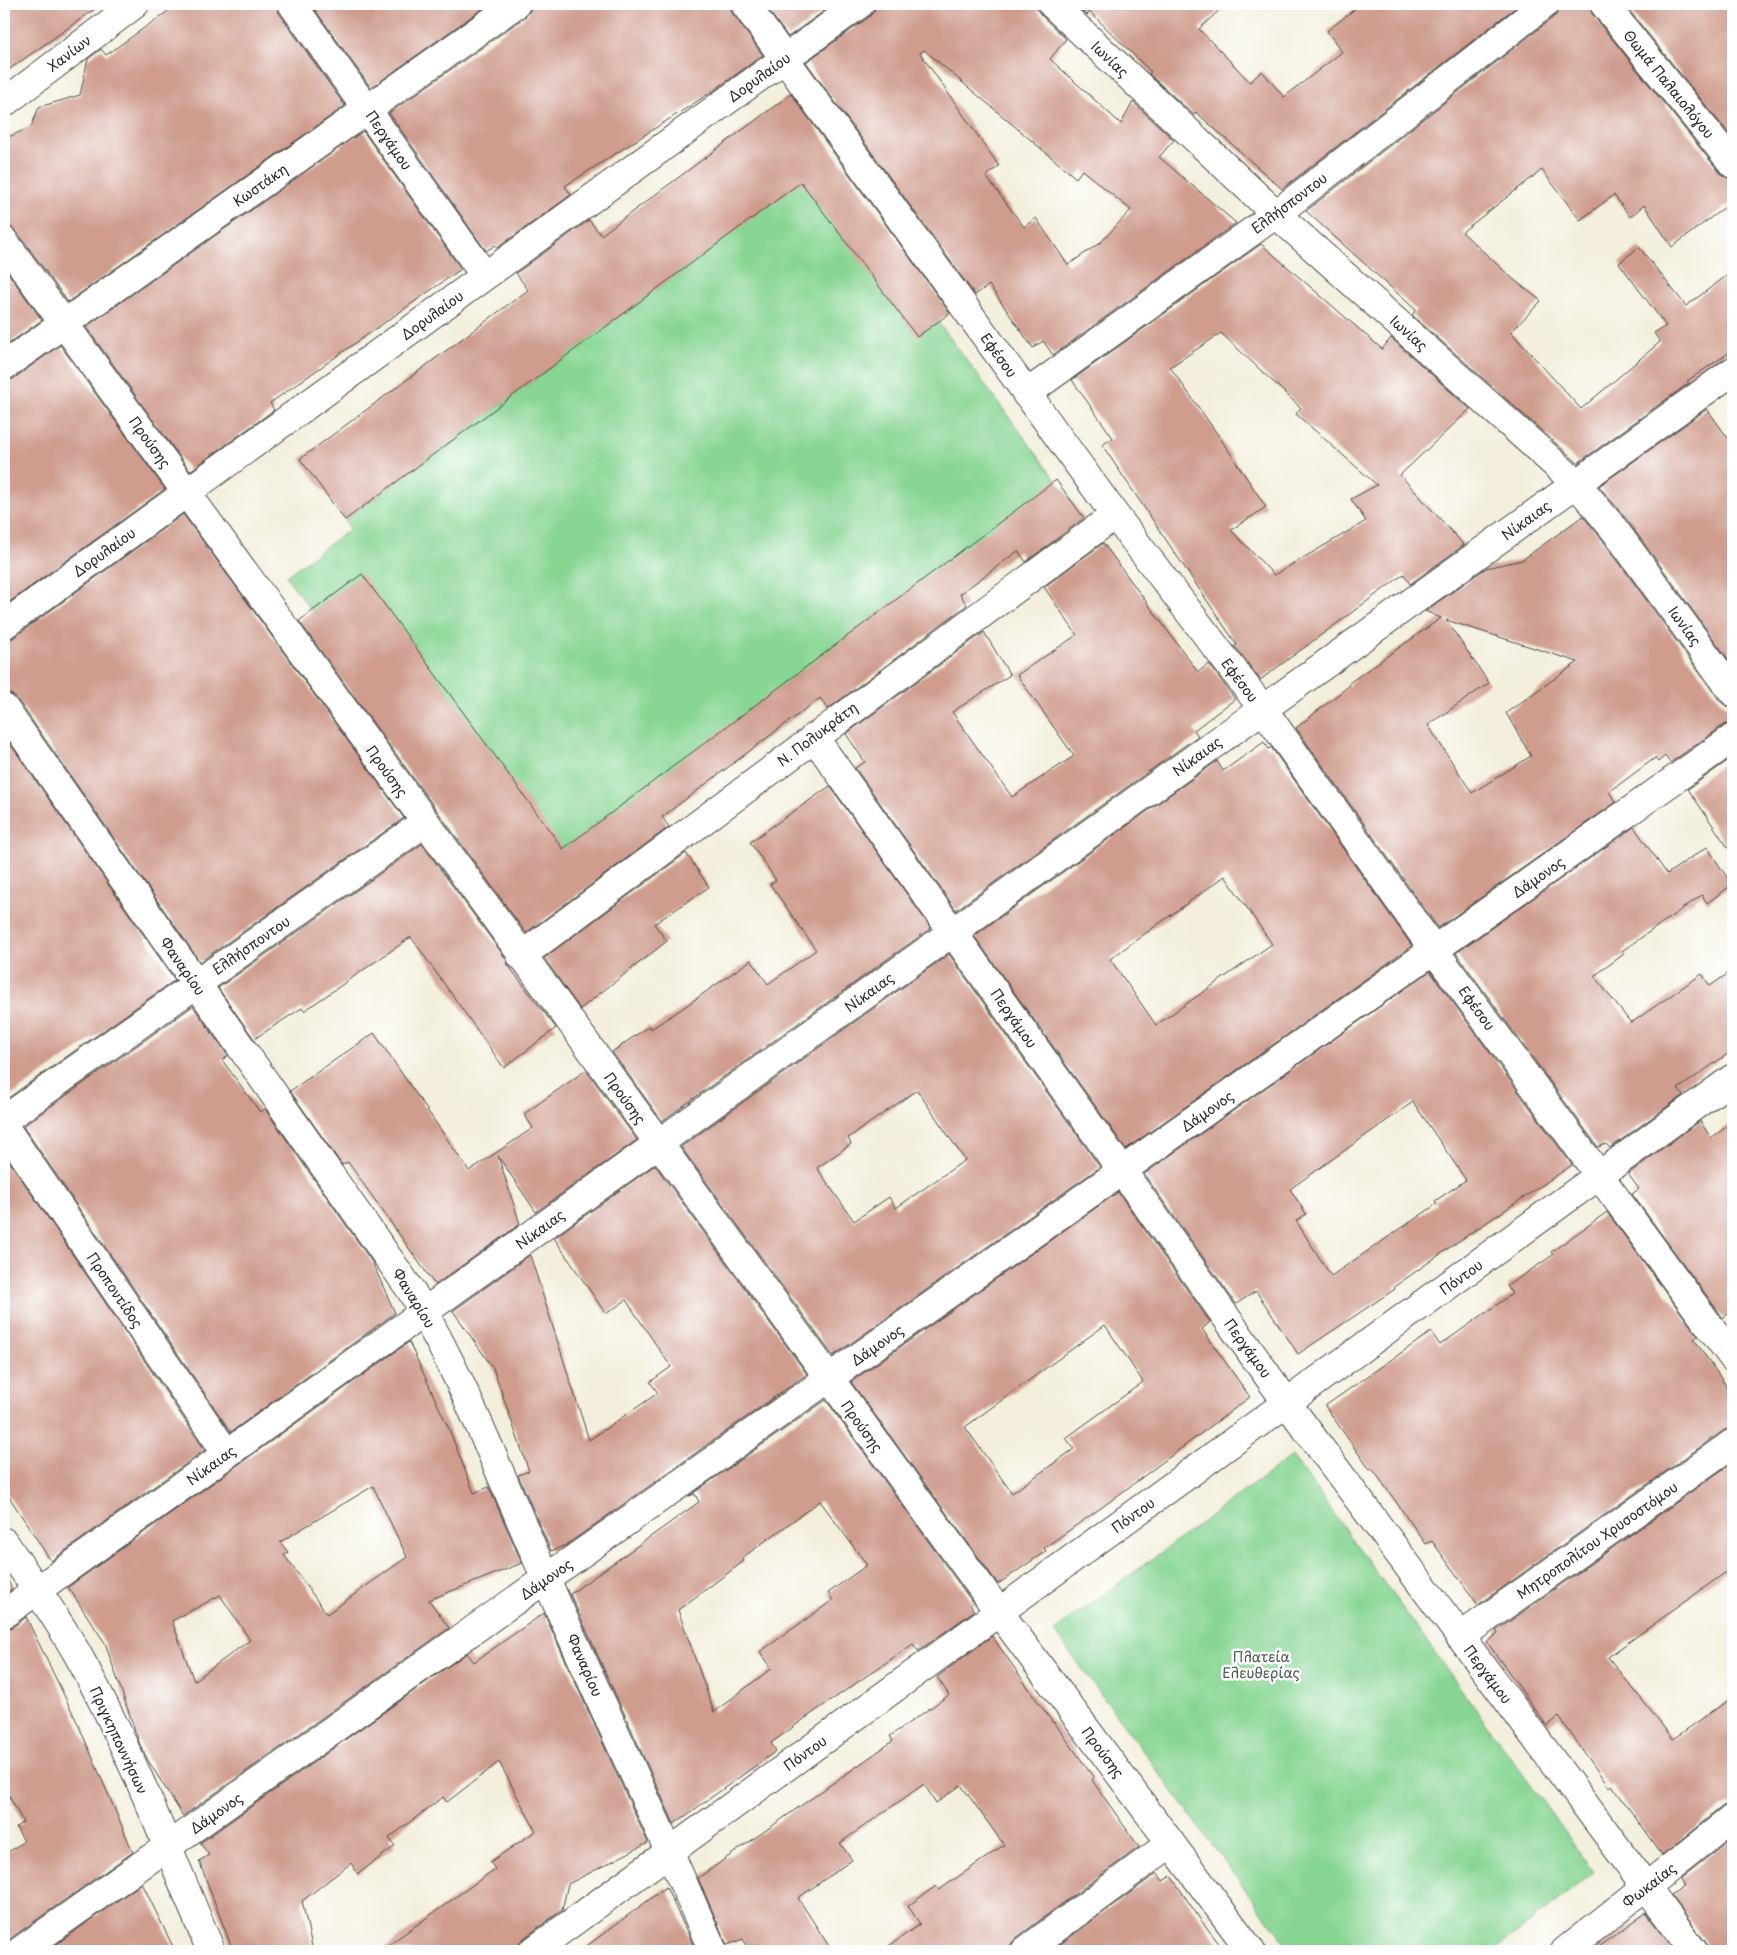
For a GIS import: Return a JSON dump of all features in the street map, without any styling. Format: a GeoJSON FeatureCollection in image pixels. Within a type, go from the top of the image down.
{"type":"FeatureCollection","features":[{"type":"Feature","properties":{"kind":"street","name":"Χανίων"},"geometry":{"type":"LineString","coordinates":[[4,103],[135,4]]}},
{"type":"Feature","properties":{"kind":"street","name":"Περγάμου"},"geometry":{"type":"LineString","coordinates":[[292,4],[485,276]]}},
{"type":"Feature","properties":{"kind":"street","name":"Κωστάκη"},"geometry":{"type":"LineString","coordinates":[[4,366],[516,4]]}},
{"type":"Feature","properties":{"kind":"street","name":"Εφέσου"},"geometry":{"type":"LineString","coordinates":[[744,4],[785,58],[1026,394],[1263,709],[1434,950],[1733,1358]]}},
{"type":"Feature","properties":{"kind":"street","name":"Δορυλαίου"},"geometry":{"type":"LineString","coordinates":[[4,625],[860,4]]}},
{"type":"Feature","properties":{"kind":"street","name":"Ιωνίας"},"geometry":{"type":"LineString","coordinates":[[1052,4],[1276,214],[1576,484],[1614,529],[1733,692]]}},
{"type":"Feature","properties":{"kind":"street","name":"Ελλήσποντου"},"geometry":{"type":"LineString","coordinates":[[1026,394],[1276,214],[1544,4]]}},
{"type":"Feature","properties":{"kind":"street","name":"Θωμά Παλαιολόγου"},"geometry":{"type":"LineString","coordinates":[[1604,4],[1732,161]]}},
{"type":"Feature","properties":{"kind":"street","name":"Προύσης"},"geometry":{"type":"LineString","coordinates":[[4,241],[828,1379],[1251,1951]]}},
{"type":"Feature","properties":{"kind":"street","name":"Νίκαιας"},"geometry":{"type":"LineString","coordinates":[[4,1614],[1733,371]]}},
{"type":"Feature","properties":{"kind":"street","name":"Ν. Πολυκράτη"},"geometry":{"type":"LineString","coordinates":[[521,956],[1115,514]]}},
{"type":"Feature","properties":{"kind":"street","name":"Φαναρίου"},"geometry":{"type":"LineString","coordinates":[[4,708],[412,1292],[424,1312],[447,1355],[713,1951]]}},
{"type":"Feature","properties":{"kind":"street","name":"Περγάμου"},"geometry":{"type":"LineString","coordinates":[[814,737],[1287,1403],[1694,1951]]}},
{"type":"Feature","properties":{"kind":"street","name":"Δάμονος"},"geometry":{"type":"LineString","coordinates":[[20,1951],[1733,738]]}},
{"type":"Feature","properties":{"kind":"street","name":"Ελλήσποντου"},"geometry":{"type":"LineString","coordinates":[[4,1120],[424,823]]}},
{"type":"Feature","properties":{"kind":"street","name":"Πόντου"},"geometry":{"type":"LineString","coordinates":[[533,1951],[1733,1078]]}},
{"type":"Feature","properties":{"kind":"street","name":"Προποντίδος"},"geometry":{"type":"LineString","coordinates":[[4,1126],[227,1454]]}},
{"type":"Feature","properties":{"kind":"street","name":"Μητροπολίτου Χρυσοστόμου"},"geometry":{"type":"LineString","coordinates":[[1460,1637],[1733,1443]]}},
{"type":"Feature","properties":{"kind":"street","name":"Πριγκηποννήσων"},"geometry":{"type":"LineString","coordinates":[[4,1542],[69,1640],[102,1700],[124,1746],[211,1951]]}},
{"type":"Feature","properties":{"kind":"street","name":"Φωκαίας"},"geometry":{"type":"LineString","coordinates":[[1565,1951],[1733,1818]]}},
{"type":"Feature","properties":{"kind":"street"},"geometry":{"type":"LineString","coordinates":[[1025,1951],[1171,1843]]}},
{"type":"Feature","properties":{"kind":"green space"},"geometry":{"type":"Polygon","coordinates":[[[822,166],[1076,507],[532,913],[286,576],[350,529],[345,520],[822,166]]]}},
{"type":"Feature","properties":{"kind":"green space","name":"Πλατεία Ελευθερίας"},"geometry":{"type":"Polygon","coordinates":[[[1292,1456],[1594,1872],[1494,1951],[1291,1951],[1054,1631],[1292,1456]]]}},
{"type":"Feature","properties":{"kind":"building"},"geometry":{"type":"Polygon","coordinates":[[[4,4],[102,4],[4,73],[4,4]]]}},
{"type":"Feature","properties":{"kind":"building"},"geometry":{"type":"Polygon","coordinates":[[[178,4],[277,4],[279,13],[345,106],[68,302],[17,232],[11,227],[4,226],[4,139],[31,127],[39,107],[80,95],[88,59],[101,49],[106,55],[178,4]]]}},
{"type":"Feature","properties":{"kind":"building"},"geometry":{"type":"Polygon","coordinates":[[[311,4],[489,4],[371,88],[311,4]]]}},
{"type":"Feature","properties":{"kind":"building"},"geometry":{"type":"Polygon","coordinates":[[[531,4],[730,4],[732,13],[763,55],[713,91],[565,186],[571,195],[497,248],[495,245],[486,251],[389,113],[525,17],[530,11],[531,4]]]}},
{"type":"Feature","properties":{"kind":"building"},"geometry":{"type":"Polygon","coordinates":[[[764,4],[834,4],[788,37],[764,4]]]}},
{"type":"Feature","properties":{"kind":"building"},"geometry":{"type":"Polygon","coordinates":[[[875,4],[1037,4],[1037,9],[1041,15],[1066,39],[1050,59],[1121,124],[1133,102],[1174,140],[1159,157],[1236,223],[1053,355],[1043,341],[1033,348],[989,285],[975,295],[806,62],[869,17],[874,11],[875,4]],[[924,50],[920,53],[999,166],[986,176],[1024,227],[1036,218],[1068,265],[1101,242],[1131,210],[1082,170],[1076,178],[924,50]]]}},
{"type":"Feature","properties":{"kind":"building"},"geometry":{"type":"Polygon","coordinates":[[[1075,4],[1226,4],[1199,29],[1250,82],[1262,71],[1284,97],[1342,52],[1327,31],[1361,4],[1520,4],[1282,189],[1196,112],[1194,115],[1149,74],[1151,72],[1090,12],[1087,15],[1075,4]]]}},
{"type":"Feature","properties":{"kind":"building"},"geometry":{"type":"Polygon","coordinates":[[[1560,4],[1589,4],[1592,14],[1721,174],[1733,179],[1733,201],[1672,247],[1644,205],[1630,217],[1614,195],[1580,220],[1542,170],[1462,232],[1513,279],[1541,301],[1511,332],[1581,409],[1660,342],[1654,333],[1666,326],[1619,263],[1639,247],[1686,306],[1733,271],[1733,350],[1687,381],[1689,383],[1578,463],[1412,315],[1416,310],[1306,211],[1555,16],[1560,4]]]}},
{"type":"Feature","properties":{"kind":"building"},"geometry":{"type":"Polygon","coordinates":[[[1624,4],[1733,4],[1733,139],[1624,4]]]}},
{"type":"Feature","properties":{"kind":"building"},"geometry":{"type":"Polygon","coordinates":[[[791,94],[950,313],[917,337],[801,182],[345,520],[300,459],[528,290],[516,273],[589,220],[601,235],[791,94]]]}},
{"type":"Feature","properties":{"kind":"building"},"geometry":{"type":"Polygon","coordinates":[[[363,131],[461,269],[270,403],[274,410],[190,471],[86,327],[363,131]]]}},
{"type":"Feature","properties":{"kind":"building"},"geometry":{"type":"Polygon","coordinates":[[[1261,244],[1382,349],[1391,338],[1470,409],[1400,475],[1464,545],[1410,584],[1404,574],[1260,680],[1235,646],[1237,645],[1102,445],[1113,438],[1072,380],[1261,244]],[[1221,333],[1170,367],[1266,507],[1231,530],[1274,575],[1366,521],[1351,499],[1377,485],[1296,414],[1301,408],[1221,333]]]}},
{"type":"Feature","properties":{"kind":"building"},"geometry":{"type":"Polygon","coordinates":[[[4,267],[42,320],[4,347],[4,267]]]}},
{"type":"Feature","properties":{"kind":"building"},"geometry":{"type":"Polygon","coordinates":[[[60,345],[165,489],[4,606],[4,381],[13,379],[60,345]]]}},
{"type":"Feature","properties":{"kind":"building"},"geometry":{"type":"Polygon","coordinates":[[[1707,409],[1733,445],[1733,666],[1627,520],[1599,486],[1707,409]]]}},
{"type":"Feature","properties":{"kind":"building"},"geometry":{"type":"Polygon","coordinates":[[[1056,480],[1084,518],[1026,562],[1018,551],[960,594],[967,605],[828,709],[820,698],[662,817],[669,827],[526,933],[299,621],[362,574],[563,849],[1056,480]]]}},
{"type":"Feature","properties":{"kind":"building"},"geometry":{"type":"Polygon","coordinates":[[[183,514],[404,818],[200,962],[17,699],[11,694],[4,693],[4,640],[13,638],[183,514]]]}},
{"type":"Feature","properties":{"kind":"building"},"geometry":{"type":"Polygon","coordinates":[[[1583,516],[1602,539],[1720,701],[1726,706],[1733,707],[1733,723],[1724,725],[1670,763],[1665,756],[1658,762],[1655,758],[1609,792],[1616,802],[1438,928],[1296,728],[1350,685],[1349,683],[1441,618],[1425,611],[1486,568],[1522,560],[1583,516]],[[1446,620],[1489,683],[1428,725],[1472,793],[1531,756],[1506,713],[1578,662],[1446,620]]]}},
{"type":"Feature","properties":{"kind":"building"},"geometry":{"type":"Polygon","coordinates":[[[1103,543],[1198,672],[1209,664],[1235,699],[1194,730],[1198,736],[956,910],[855,768],[865,762],[846,734],[984,632],[1010,675],[952,712],[1012,797],[1074,756],[1017,675],[1077,635],[1044,587],[1103,543]]]}},
{"type":"Feature","properties":{"kind":"building"},"geometry":{"type":"Polygon","coordinates":[[[4,735],[175,980],[4,1101],[4,735]]]}},
{"type":"Feature","properties":{"kind":"building"},"geometry":{"type":"Polygon","coordinates":[[[1264,742],[1269,749],[1271,747],[1412,946],[1126,1149],[974,936],[1217,761],[1223,771],[1264,742]],[[1225,876],[1110,959],[1156,1025],[1272,944],[1225,876]]]}},
{"type":"Feature","properties":{"kind":"building"},"geometry":{"type":"Polygon","coordinates":[[[1733,757],[1733,855],[1688,789],[1733,757]]]}},
{"type":"Feature","properties":{"kind":"building"},"geometry":{"type":"Polygon","coordinates":[[[830,786],[931,928],[662,1121],[612,1052],[649,1026],[651,1029],[680,1010],[751,960],[768,984],[816,950],[770,884],[776,880],[750,842],[830,786]]]}},
{"type":"Feature","properties":{"kind":"building"},"geometry":{"type":"Polygon","coordinates":[[[1634,827],[1667,874],[1707,847],[1732,885],[1707,903],[1702,895],[1622,951],[1624,954],[1594,976],[1631,1023],[1702,974],[1710,986],[1733,970],[1733,1050],[1678,1089],[1683,1095],[1610,1148],[1606,1144],[1598,1147],[1456,953],[1634,827]]]}},
{"type":"Feature","properties":{"kind":"building"},"geometry":{"type":"Polygon","coordinates":[[[422,844],[506,959],[508,965],[556,1028],[504,1068],[411,937],[304,1011],[302,1008],[254,1039],[218,988],[422,844]]]}},
{"type":"Feature","properties":{"kind":"building"},"geometry":{"type":"Polygon","coordinates":[[[686,853],[709,887],[654,924],[667,941],[580,1009],[544,958],[686,853]]]}},
{"type":"Feature","properties":{"kind":"building"},"geometry":{"type":"Polygon","coordinates":[[[949,954],[1100,1167],[833,1356],[681,1147],[949,954]],[[917,1090],[848,1138],[851,1144],[817,1168],[854,1221],[889,1197],[896,1208],[965,1160],[917,1090]]]}},
{"type":"Feature","properties":{"kind":"building"},"geometry":{"type":"Polygon","coordinates":[[[1430,971],[1572,1165],[1456,1243],[1394,1287],[1395,1289],[1298,1354],[1256,1291],[1236,1304],[1144,1174],[1430,971]],[[1413,1102],[1290,1189],[1306,1214],[1296,1221],[1331,1276],[1437,1204],[1435,1201],[1466,1180],[1413,1102]]]}},
{"type":"Feature","properties":{"kind":"building"},"geometry":{"type":"Polygon","coordinates":[[[193,1006],[228,1056],[222,1060],[260,1112],[265,1109],[372,1262],[395,1313],[231,1432],[23,1126],[193,1006]]]}},
{"type":"Feature","properties":{"kind":"building"},"geometry":{"type":"Polygon","coordinates":[[[374,1033],[469,1171],[533,1128],[524,1114],[586,1070],[637,1140],[536,1212],[498,1156],[520,1224],[435,1285],[348,1162],[342,1165],[290,1091],[374,1033]]]}},
{"type":"Feature","properties":{"kind":"building"},"geometry":{"type":"Polygon","coordinates":[[[1700,1121],[1711,1138],[1733,1122],[1733,1310],[1723,1318],[1632,1194],[1639,1189],[1628,1174],[1700,1121]]]}},
{"type":"Feature","properties":{"kind":"building"},"geometry":{"type":"Polygon","coordinates":[[[4,1153],[205,1450],[51,1561],[4,1489],[4,1153]]]}},
{"type":"Feature","properties":{"kind":"building"},"geometry":{"type":"Polygon","coordinates":[[[655,1165],[807,1374],[566,1545],[551,1551],[518,1475],[529,1471],[493,1368],[453,1311],[530,1255],[589,1440],[658,1393],[650,1382],[671,1367],[626,1300],[606,1314],[554,1238],[655,1165]]]}},
{"type":"Feature","properties":{"kind":"building"},"geometry":{"type":"Polygon","coordinates":[[[1118,1192],[1210,1322],[1202,1329],[1250,1397],[1044,1548],[1046,1551],[998,1584],[851,1382],[1118,1192]],[[1105,1325],[965,1427],[1012,1493],[1074,1449],[1066,1438],[1143,1382],[1105,1325]]]}},
{"type":"Feature","properties":{"kind":"building"},"geometry":{"type":"Polygon","coordinates":[[[1607,1212],[1698,1336],[1694,1339],[1733,1396],[1733,1428],[1724,1430],[1478,1605],[1432,1541],[1426,1544],[1325,1406],[1431,1332],[1440,1345],[1512,1294],[1507,1286],[1553,1255],[1551,1252],[1607,1212]]]}},
{"type":"Feature","properties":{"kind":"building"},"geometry":{"type":"Polygon","coordinates":[[[409,1342],[449,1429],[474,1493],[489,1487],[522,1563],[429,1600],[449,1628],[183,1816],[140,1745],[105,1643],[68,1587],[409,1342]],[[373,1486],[280,1542],[288,1552],[284,1555],[327,1614],[407,1557],[373,1486]],[[220,1595],[172,1621],[194,1681],[250,1640],[220,1595]]]}},
{"type":"Feature","properties":{"kind":"building"},"geometry":{"type":"Polygon","coordinates":[[[826,1400],[973,1603],[970,1605],[974,1611],[918,1651],[913,1644],[807,1717],[771,1743],[776,1751],[674,1824],[570,1594],[699,1502],[695,1494],[689,1496],[826,1400]],[[820,1501],[742,1558],[744,1561],[678,1610],[714,1712],[772,1668],[760,1652],[833,1600],[828,1593],[867,1565],[820,1501]]]}},
{"type":"Feature","properties":{"kind":"building"},"geometry":{"type":"Polygon","coordinates":[[[1733,1462],[1733,1567],[1608,1657],[1673,1739],[1733,1697],[1733,1803],[1723,1806],[1662,1855],[1612,1785],[1609,1787],[1559,1717],[1547,1726],[1487,1642],[1498,1634],[1496,1631],[1733,1462]]]}},
{"type":"Feature","properties":{"kind":"building"},"geometry":{"type":"Polygon","coordinates":[[[4,1572],[12,1589],[4,1595],[4,1572]]]}},
{"type":"Feature","properties":{"kind":"building"},"geometry":{"type":"Polygon","coordinates":[[[544,1613],[648,1843],[568,1884],[562,1910],[524,1938],[519,1944],[518,1951],[380,1951],[495,1869],[490,1862],[536,1831],[499,1762],[447,1802],[443,1797],[389,1838],[395,1846],[358,1874],[351,1863],[302,1901],[313,1951],[233,1951],[199,1861],[209,1855],[200,1843],[467,1653],[474,1662],[544,1613]]]}},
{"type":"Feature","properties":{"kind":"building"},"geometry":{"type":"Polygon","coordinates":[[[26,1617],[78,1724],[133,1852],[11,1938],[6,1944],[4,1951],[4,1855],[24,1841],[16,1827],[23,1822],[4,1786],[4,1629],[13,1627],[26,1617]]]}},
{"type":"Feature","properties":{"kind":"building"},"geometry":{"type":"Polygon","coordinates":[[[992,1636],[1094,1778],[1092,1780],[1139,1847],[1016,1938],[1011,1944],[1010,1951],[882,1951],[920,1924],[908,1906],[936,1886],[939,1890],[1004,1845],[961,1785],[936,1803],[924,1784],[840,1843],[852,1860],[798,1898],[832,1951],[749,1951],[743,1939],[727,1945],[698,1878],[893,1741],[890,1736],[949,1695],[937,1677],[992,1636]]]}},
{"type":"Feature","properties":{"kind":"building"},"geometry":{"type":"Polygon","coordinates":[[[1733,1838],[1733,1951],[1709,1951],[1706,1942],[1671,1895],[1684,1886],[1680,1880],[1733,1838]]]}},
{"type":"Feature","properties":{"kind":"building"},"geometry":{"type":"Polygon","coordinates":[[[1157,1873],[1163,1881],[1171,1876],[1200,1919],[1225,1951],[1051,1951],[1157,1873]]]}},
{"type":"Feature","properties":{"kind":"building"},"geometry":{"type":"Polygon","coordinates":[[[142,1883],[175,1951],[47,1951],[142,1883]]]}},
{"type":"Feature","properties":{"kind":"building"},"geometry":{"type":"Polygon","coordinates":[[[666,1887],[696,1951],[580,1951],[666,1887]]]}},
{"type":"Feature","properties":{"kind":"building"},"geometry":{"type":"Polygon","coordinates":[[[1646,1913],[1675,1951],[1592,1951],[1646,1913]]]}}]}
